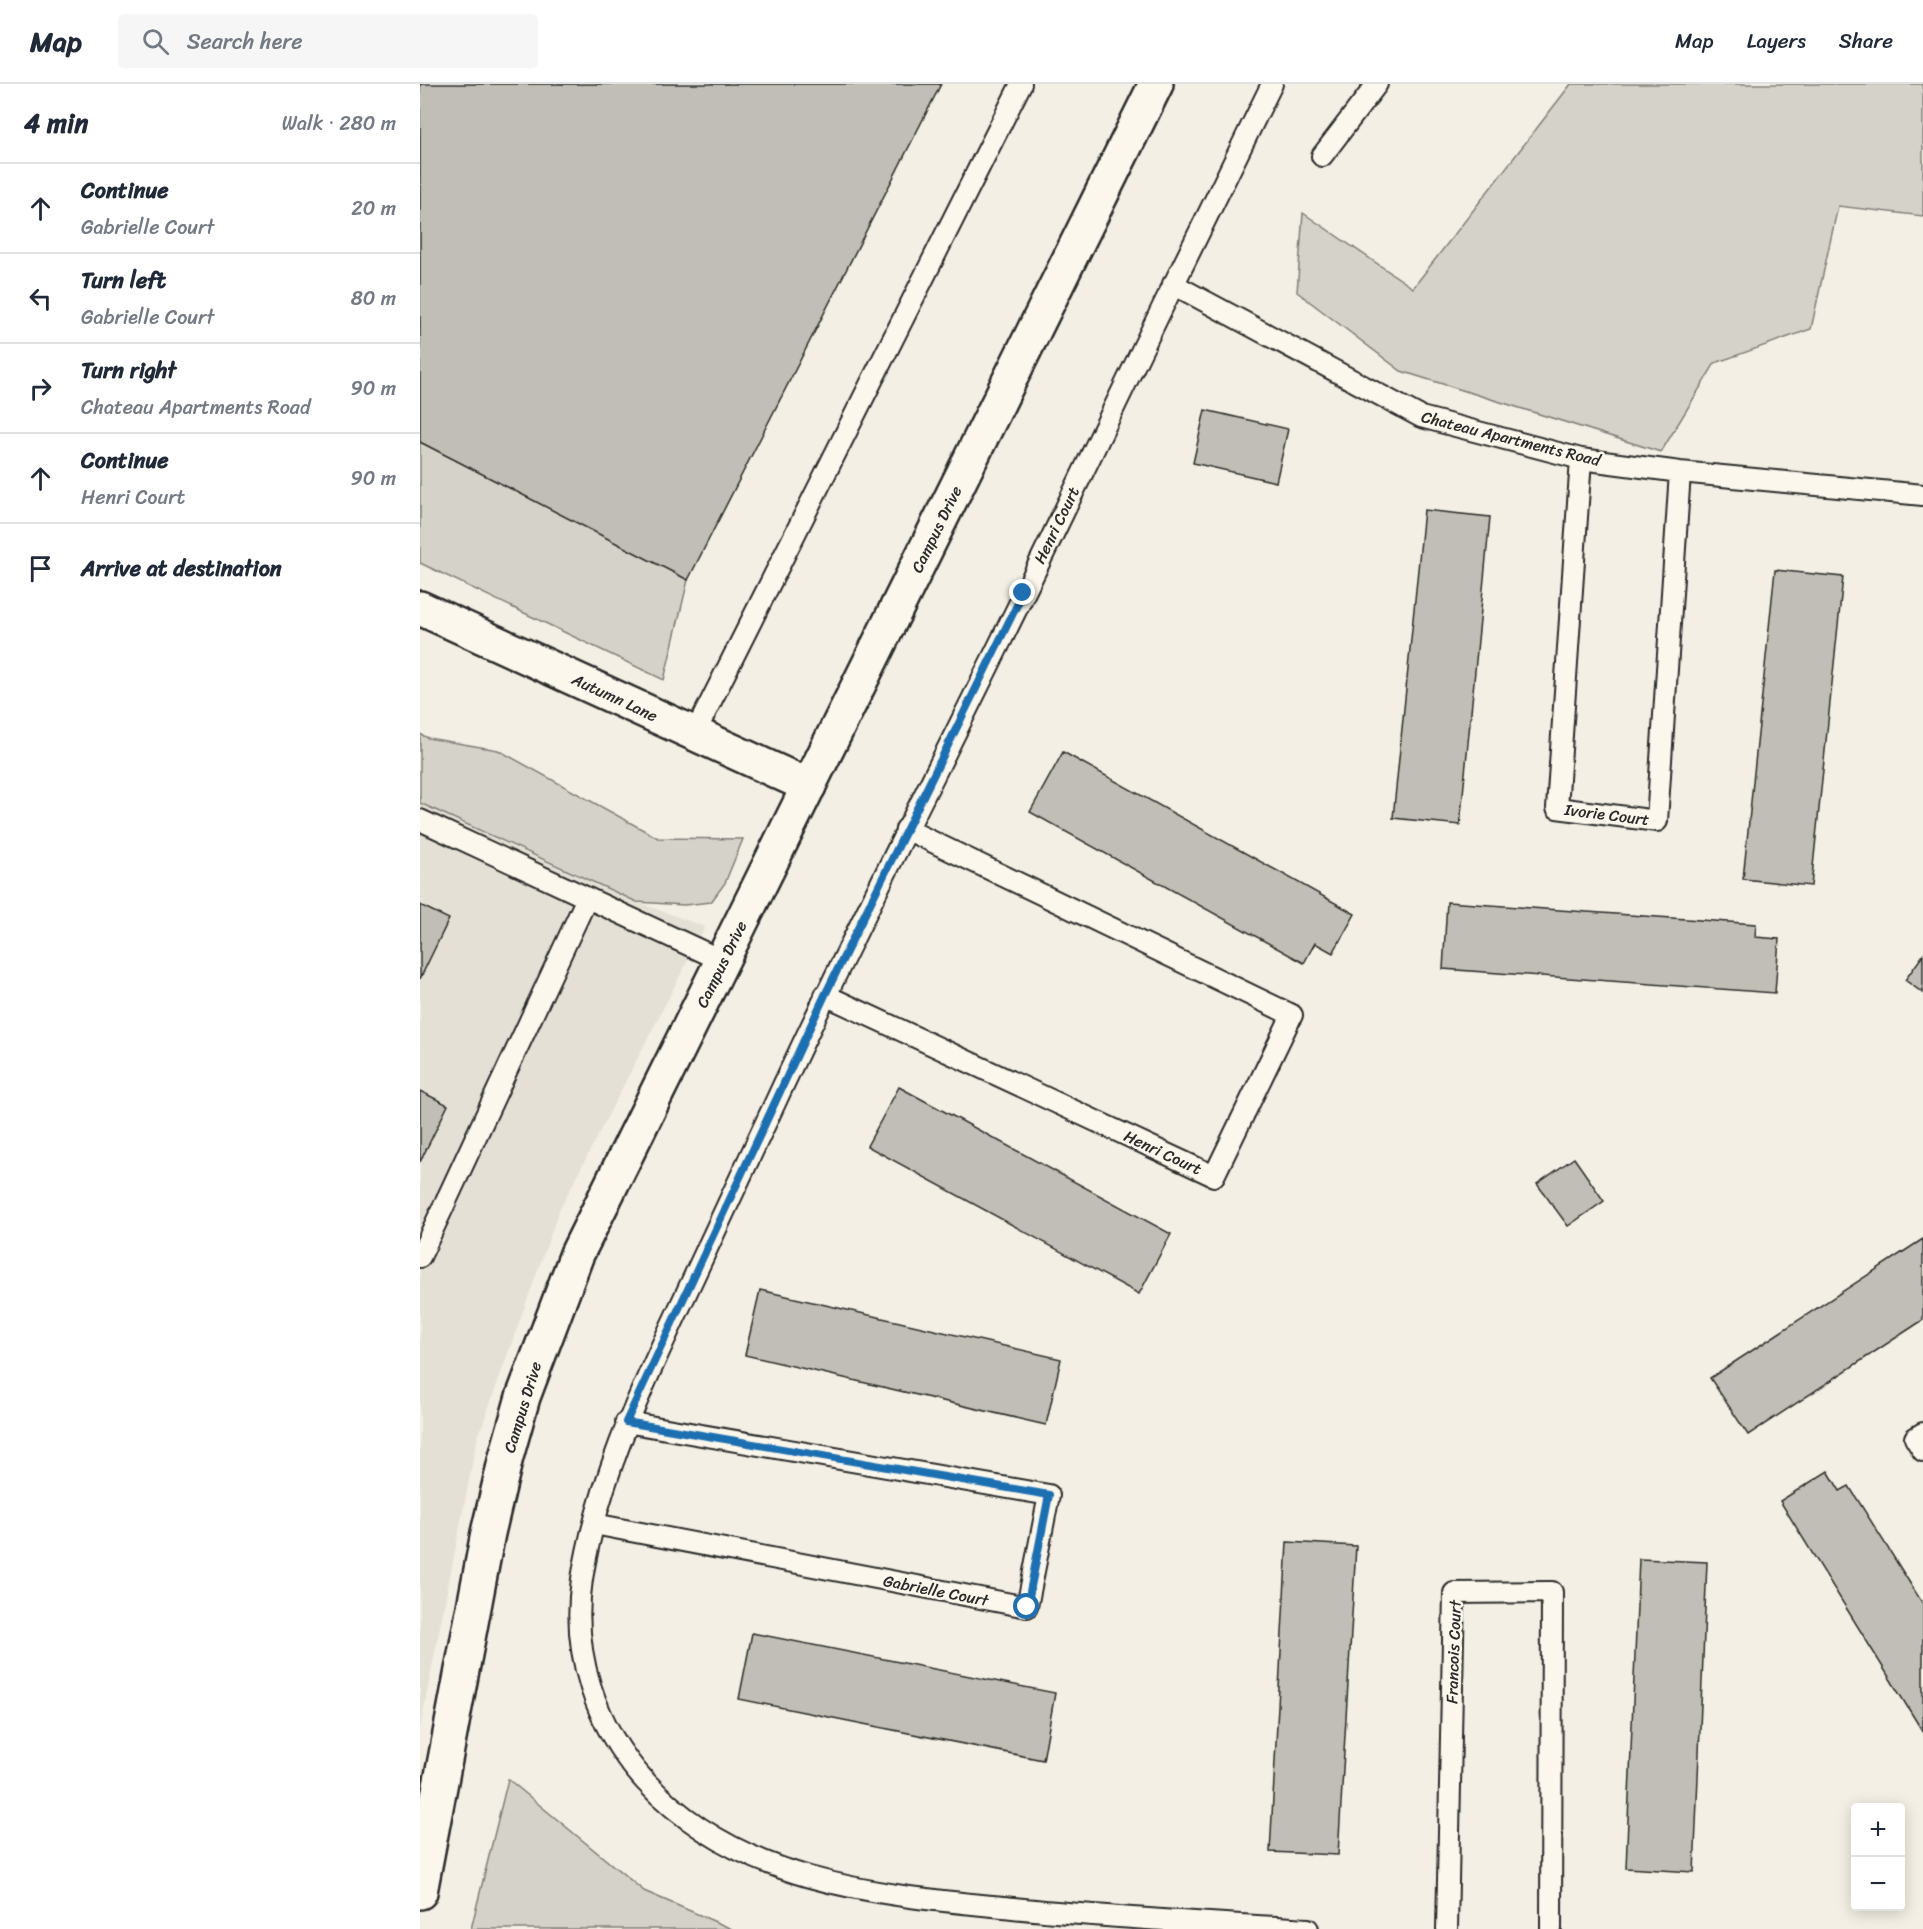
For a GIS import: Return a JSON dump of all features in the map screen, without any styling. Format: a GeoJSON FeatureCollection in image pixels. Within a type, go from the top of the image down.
{"type":"FeatureCollection","features":[{"type":"Feature","properties":{"kind":"street","name":"Campus Drive"},"geometry":{"type":"LineString","coordinates":[[420,1892],[429,1795],[489,1533],[523,1397],[577,1254],[1156,84]]}},
{"type":"Feature","properties":{"kind":"street","name":"Autumn Lane"},"geometry":{"type":"LineString","coordinates":[[420,608],[809,786]]}},
{"type":"Feature","properties":{"kind":"lane"},"geometry":{"type":"LineString","coordinates":[[695,734],[1021,84]]}},
{"type":"Feature","properties":{"kind":"lane"},"geometry":{"type":"LineString","coordinates":[[1173,284],[1272,84]]}},
{"type":"Feature","properties":{"kind":"lane"},"geometry":{"type":"LineString","coordinates":[[1322,156],[1377,84]]}},
{"type":"Feature","properties":{"kind":"lane","name":"Chateau Apartments Road"},"geometry":{"type":"LineString","coordinates":[[1173,284],[1421,417],[1581,459],[1680,472],[1923,495]]}},
{"type":"Feature","properties":{"kind":"lane","name":"Henri Court"},"geometry":{"type":"LineString","coordinates":[[906,829],[1293,1015],[1214,1176],[825,995],[906,829],[1173,284]]}},
{"type":"Feature","properties":{"kind":"lane","name":"Ivorie Court"},"geometry":{"type":"LineString","coordinates":[[1581,459],[1557,808],[1658,821],[1680,472]]}},
{"type":"Feature","properties":{"kind":"lane"},"geometry":{"type":"LineString","coordinates":[[420,820],[723,961]]}},
{"type":"Feature","properties":{"kind":"lane"},"geometry":{"type":"LineString","coordinates":[[420,1257],[587,898]]}},
{"type":"Feature","properties":{"kind":"lane"},"geometry":{"type":"LineString","coordinates":[[825,995],[626,1422],[594,1524],[582,1579],[578,1624],[585,1665],[596,1707],[618,1744],[644,1779],[677,1810],[714,1838],[756,1860],[803,1876],[850,1889],[900,1897],[1101,1917],[1308,1929]]}},
{"type":"Feature","properties":{"kind":"lane","name":"Gabrielle Court"},"geometry":{"type":"LineString","coordinates":[[594,1524],[1027,1607],[1049,1495],[626,1422]]}},
{"type":"Feature","properties":{"kind":"lane"},"geometry":{"type":"LineString","coordinates":[[1923,1433],[1915,1438],[1923,1450]]}},
{"type":"Feature","properties":{"kind":"lane","name":"Francois Court"},"geometry":{"type":"LineString","coordinates":[[1447,1929],[1454,1593],[1551,1592],[1551,1929]]}},
{"type":"Feature","properties":{"kind":"shaded area"},"geometry":{"type":"Polygon","coordinates":[[[1571,84],[1923,84],[1923,216],[1838,206],[1811,329],[1715,363],[1661,452],[1401,371],[1297,292],[1303,213],[1413,288],[1571,84]]]}},
{"type":"Feature","properties":{"kind":"shaded area"},"geometry":{"type":"Polygon","coordinates":[[[420,442],[688,580],[664,680],[420,563],[420,442]]]}},
{"type":"Feature","properties":{"kind":"shaded area"},"geometry":{"type":"Polygon","coordinates":[[[420,734],[428,738],[498,750],[658,838],[743,839],[725,883],[711,902],[684,905],[637,902],[420,803],[420,734]]]}},
{"type":"Feature","properties":{"kind":"shaded area"},"geometry":{"type":"Polygon","coordinates":[[[420,803],[637,902],[705,927],[559,1211],[477,1440],[420,1728],[420,803]]]}},
{"type":"Feature","properties":{"kind":"shaded area"},"geometry":{"type":"Polygon","coordinates":[[[508,1779],[644,1891],[732,1929],[471,1929],[508,1779]]]}},
{"type":"Feature","properties":{"kind":"building"},"geometry":{"type":"Polygon","coordinates":[[[420,84],[941,84],[688,580],[420,442],[420,84]]]}},
{"type":"Feature","properties":{"kind":"building"},"geometry":{"type":"Polygon","coordinates":[[[1205,410],[1288,429],[1276,482],[1193,463],[1205,410]]]}},
{"type":"Feature","properties":{"kind":"building"},"geometry":{"type":"Polygon","coordinates":[[[1424,510],[1490,517],[1460,825],[1393,818],[1424,510]]]}},
{"type":"Feature","properties":{"kind":"building"},"geometry":{"type":"Polygon","coordinates":[[[1775,570],[1843,577],[1811,886],[1743,879],[1775,570]]]}},
{"type":"Feature","properties":{"kind":"building"},"geometry":{"type":"Polygon","coordinates":[[[1063,752],[1355,914],[1333,953],[1315,943],[1304,963],[1030,812],[1063,752]]]}},
{"type":"Feature","properties":{"kind":"building"},"geometry":{"type":"Polygon","coordinates":[[[1447,902],[1756,924],[1755,937],[1779,939],[1775,993],[1443,969],[1447,902]]]}},
{"type":"Feature","properties":{"kind":"building"},"geometry":{"type":"Polygon","coordinates":[[[420,905],[449,919],[420,979],[420,905]]]}},
{"type":"Feature","properties":{"kind":"building"},"geometry":{"type":"Polygon","coordinates":[[[1923,955],[1923,993],[1905,980],[1923,955]]]}},
{"type":"Feature","properties":{"kind":"building"},"geometry":{"type":"Polygon","coordinates":[[[899,1087],[1171,1234],[1139,1294],[867,1146],[899,1087]]]}},
{"type":"Feature","properties":{"kind":"building"},"geometry":{"type":"Polygon","coordinates":[[[420,1091],[448,1105],[420,1162],[420,1091]]]}},
{"type":"Feature","properties":{"kind":"building"},"geometry":{"type":"Polygon","coordinates":[[[1574,1158],[1604,1201],[1568,1226],[1537,1184],[1574,1158]]]}},
{"type":"Feature","properties":{"kind":"building"},"geometry":{"type":"Polygon","coordinates":[[[1923,1239],[1923,1320],[1748,1435],[1710,1378],[1923,1239]]]}},
{"type":"Feature","properties":{"kind":"building"},"geometry":{"type":"Polygon","coordinates":[[[760,1290],[1061,1359],[1046,1425],[745,1355],[760,1290]]]}},
{"type":"Feature","properties":{"kind":"building"},"geometry":{"type":"Polygon","coordinates":[[[1828,1471],[1840,1491],[1849,1486],[1923,1604],[1923,1732],[1780,1501],[1828,1471]]]}},
{"type":"Feature","properties":{"kind":"building"},"geometry":{"type":"Polygon","coordinates":[[[1287,1542],[1356,1546],[1338,1855],[1270,1852],[1287,1542]]]}},
{"type":"Feature","properties":{"kind":"building"},"geometry":{"type":"Polygon","coordinates":[[[1639,1559],[1707,1562],[1694,1872],[1626,1868],[1639,1559]]]}},
{"type":"Feature","properties":{"kind":"building"},"geometry":{"type":"Polygon","coordinates":[[[752,1633],[1055,1693],[1043,1760],[739,1699],[752,1633]]]}},
{"type":"Feature","properties":{"kind":"route"},"geometry":{"type":"LineString","coordinates":[[1023,593],[825,995],[626,1422],[1049,1495],[1027,1607]]}}]}
